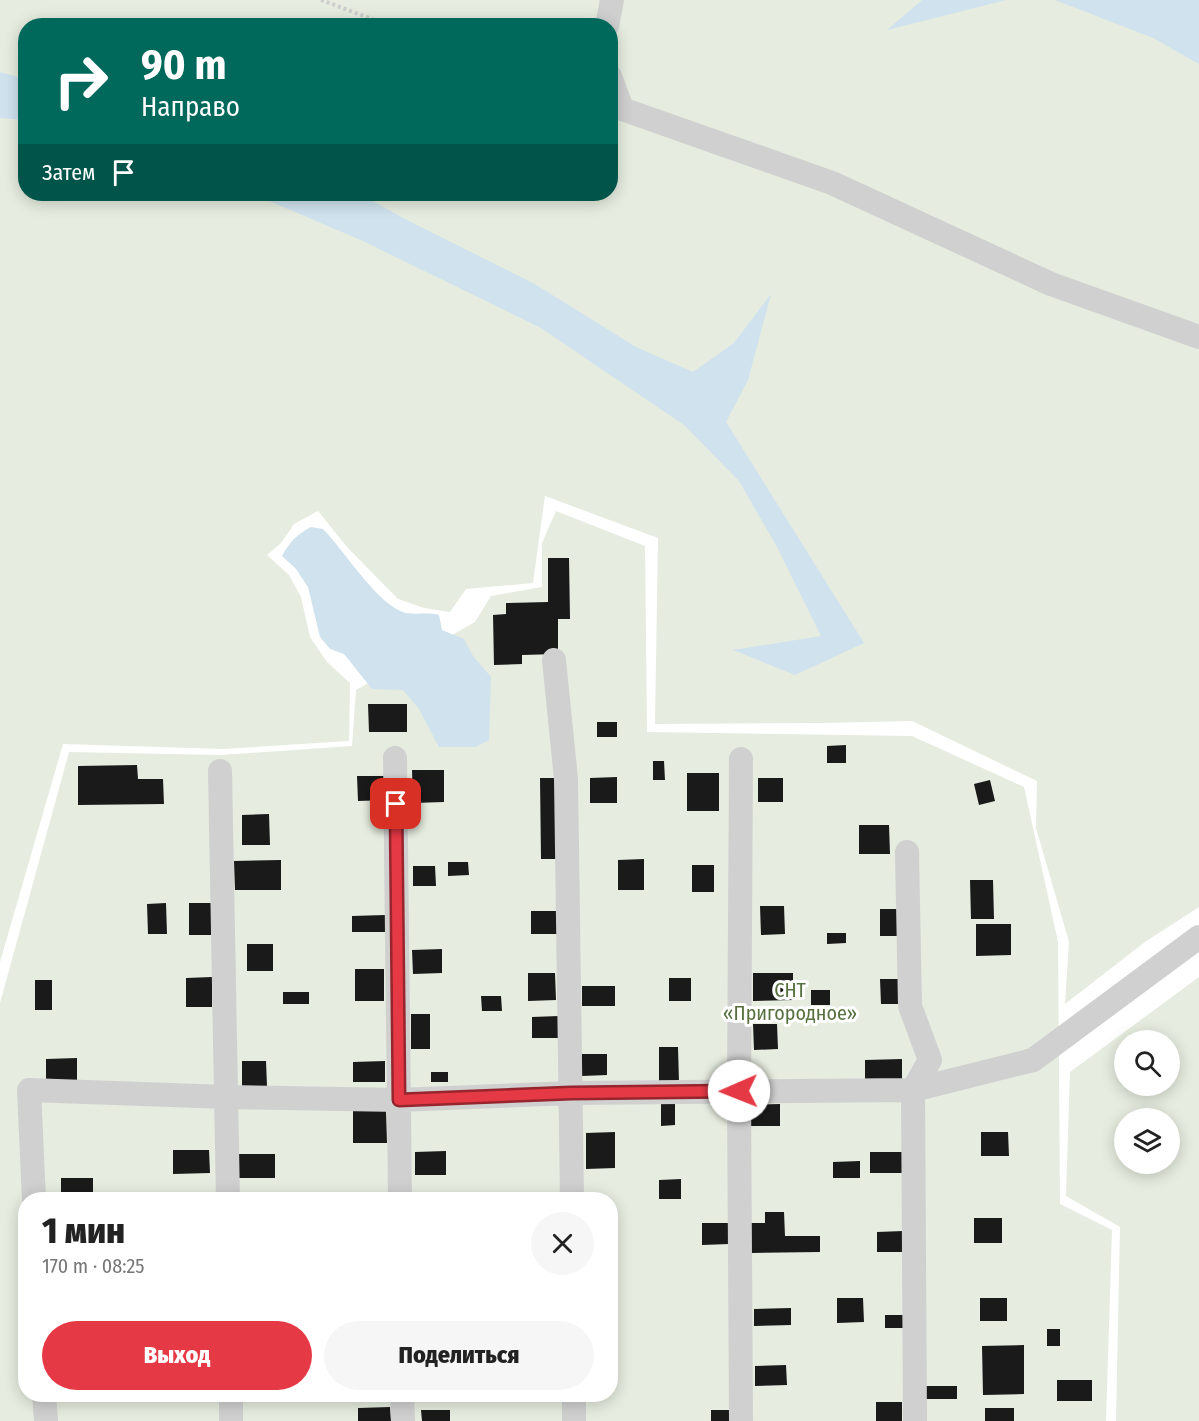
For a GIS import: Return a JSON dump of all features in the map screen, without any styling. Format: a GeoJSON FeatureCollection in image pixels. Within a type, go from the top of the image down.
{"type":"FeatureCollection","features":[{"type":"Feature","properties":{"kind":"street"},"geometry":{"type":"LineString","coordinates":[[609,18],[612,0]]}},
{"type":"Feature","properties":{"kind":"street"},"geometry":{"type":"LineString","coordinates":[[618,98],[622,109],[832,183],[1051,284],[1199,337]]}},
{"type":"Feature","properties":{"kind":"street"},"geometry":{"type":"LineString","coordinates":[[554,660],[566,779],[572,1192]]}},
{"type":"Feature","properties":{"kind":"street"},"geometry":{"type":"LineString","coordinates":[[395,758],[400,1192]]}},
{"type":"Feature","properties":{"kind":"street"},"geometry":{"type":"LineString","coordinates":[[741,759],[739,1091],[741,1421]]}},
{"type":"Feature","properties":{"kind":"street"},"geometry":{"type":"LineString","coordinates":[[220,771],[228,1192]]}},
{"type":"Feature","properties":{"kind":"street"},"geometry":{"type":"LineString","coordinates":[[907,852],[910,1006],[930,1060],[913,1090],[915,1421]]}},
{"type":"Feature","properties":{"kind":"street"},"geometry":{"type":"LineString","coordinates":[[34,1192],[29,1090],[399,1100],[571,1093],[913,1090],[1034,1060],[1199,937]]}},
{"type":"Feature","properties":{"kind":"street"},"geometry":{"type":"LineString","coordinates":[[45,1402],[46,1421]]}},
{"type":"Feature","properties":{"kind":"street"},"geometry":{"type":"LineString","coordinates":[[231,1402],[231,1421]]}},
{"type":"Feature","properties":{"kind":"street"},"geometry":{"type":"LineString","coordinates":[[402,1402],[403,1421]]}},
{"type":"Feature","properties":{"kind":"street"},"geometry":{"type":"LineString","coordinates":[[574,1402],[574,1421]]}},
{"type":"Feature","properties":{"kind":"path"},"geometry":{"type":"LineString","coordinates":[[321,0],[369,18]]}},
{"type":"Feature","properties":{"kind":"green space"},"geometry":{"type":"Polygon","coordinates":[[[0,0],[1199,0],[1199,907],[1145,942],[1065,1004],[1069,942],[1036,828],[1037,781],[912,721],[655,724],[658,538],[545,496],[533,583],[466,589],[450,612],[424,608],[398,599],[347,547],[318,511],[294,524],[281,543],[267,555],[289,575],[301,597],[310,637],[327,662],[350,683],[349,741],[224,749],[63,744],[0,962],[0,0]]]}},
{"type":"Feature","properties":{"kind":"green space","name":"СНТ «Пригородное»"},"geometry":{"type":"Polygon","coordinates":[[[556,511],[645,546],[647,732],[912,736],[1024,787],[1058,942],[1060,1204],[1112,1230],[1106,1421],[0,1421],[0,1003],[69,752],[221,755],[352,746],[356,690],[475,622],[491,596],[542,587],[542,543],[556,511]]]}},
{"type":"Feature","properties":{"kind":"green space"},"geometry":{"type":"Polygon","coordinates":[[[1199,977],[1199,1421],[1116,1421],[1120,1227],[1066,1196],[1070,1072],[1114,1040],[1114,1096],[1180,1096],[1180,1030],[1127,1030],[1199,977]]]}},
{"type":"Feature","properties":{"kind":"water"},"geometry":{"type":"Polygon","coordinates":[[[922,0],[1006,0],[887,30],[922,0]]]}},
{"type":"Feature","properties":{"kind":"water"},"geometry":{"type":"Polygon","coordinates":[[[1055,0],[1199,0],[1199,64],[1153,38],[1055,0]]]}},
{"type":"Feature","properties":{"kind":"water"},"geometry":{"type":"Polygon","coordinates":[[[0,72],[18,77],[18,119],[0,118],[0,72]]]}},
{"type":"Feature","properties":{"kind":"water"},"geometry":{"type":"Polygon","coordinates":[[[269,201],[373,201],[533,283],[636,347],[693,372],[734,343],[771,294],[748,380],[726,422],[864,643],[795,675],[733,650],[821,636],[777,547],[739,481],[684,425],[541,328],[363,241],[269,201]]]}},
{"type":"Feature","properties":{"kind":"water"},"geometry":{"type":"Polygon","coordinates":[[[311,527],[323,529],[384,600],[406,613],[439,615],[442,630],[464,639],[473,656],[491,677],[489,740],[476,747],[439,747],[419,709],[403,690],[372,689],[344,654],[330,649],[320,637],[308,587],[296,569],[282,556],[294,539],[311,527]]]}},
{"type":"Feature","properties":{"kind":"building"},"geometry":{"type":"Polygon","coordinates":[[[548,558],[569,558],[570,619],[558,619],[558,654],[522,655],[522,664],[494,665],[493,615],[506,614],[506,603],[548,602],[548,558]]]}},
{"type":"Feature","properties":{"kind":"building"},"geometry":{"type":"Polygon","coordinates":[[[368,704],[407,704],[407,732],[369,732],[368,704]]]}},
{"type":"Feature","properties":{"kind":"building"},"geometry":{"type":"Polygon","coordinates":[[[597,722],[617,722],[617,737],[597,737],[597,722]]]}},
{"type":"Feature","properties":{"kind":"building"},"geometry":{"type":"Polygon","coordinates":[[[846,745],[846,763],[827,763],[827,746],[846,745]]]}},
{"type":"Feature","properties":{"kind":"building"},"geometry":{"type":"Polygon","coordinates":[[[653,761],[664,761],[665,780],[653,780],[653,761]]]}},
{"type":"Feature","properties":{"kind":"building"},"geometry":{"type":"Polygon","coordinates":[[[137,765],[138,779],[163,779],[164,804],[78,805],[78,766],[137,765]]]}},
{"type":"Feature","properties":{"kind":"building"},"geometry":{"type":"Polygon","coordinates":[[[412,770],[444,770],[444,802],[413,803],[412,770]]]}},
{"type":"Feature","properties":{"kind":"building"},"geometry":{"type":"Polygon","coordinates":[[[687,773],[719,773],[719,811],[687,811],[687,773]]]}},
{"type":"Feature","properties":{"kind":"building"},"geometry":{"type":"Polygon","coordinates":[[[357,776],[387,776],[387,800],[358,801],[357,776]]]}},
{"type":"Feature","properties":{"kind":"building"},"geometry":{"type":"Polygon","coordinates":[[[617,777],[617,803],[590,803],[590,778],[617,777]]]}},
{"type":"Feature","properties":{"kind":"building"},"geometry":{"type":"Polygon","coordinates":[[[540,778],[561,778],[562,859],[541,859],[540,778]]]}},
{"type":"Feature","properties":{"kind":"building"},"geometry":{"type":"Polygon","coordinates":[[[758,778],[783,778],[783,802],[758,802],[758,778]]]}},
{"type":"Feature","properties":{"kind":"building"},"geometry":{"type":"Polygon","coordinates":[[[990,780],[995,801],[979,805],[974,784],[990,780]]]}},
{"type":"Feature","properties":{"kind":"building"},"geometry":{"type":"Polygon","coordinates":[[[269,814],[270,845],[242,845],[242,815],[269,814]]]}},
{"type":"Feature","properties":{"kind":"building"},"geometry":{"type":"Polygon","coordinates":[[[859,825],[889,825],[890,854],[859,854],[859,825]]]}},
{"type":"Feature","properties":{"kind":"building"},"geometry":{"type":"Polygon","coordinates":[[[644,859],[644,890],[618,890],[618,860],[644,859]]]}},
{"type":"Feature","properties":{"kind":"building"},"geometry":{"type":"Polygon","coordinates":[[[281,860],[281,890],[235,890],[234,861],[281,860]]]}},
{"type":"Feature","properties":{"kind":"building"},"geometry":{"type":"Polygon","coordinates":[[[448,862],[468,862],[469,875],[448,876],[448,862]]]}},
{"type":"Feature","properties":{"kind":"building"},"geometry":{"type":"Polygon","coordinates":[[[692,865],[714,865],[714,892],[692,892],[692,865]]]}},
{"type":"Feature","properties":{"kind":"building"},"geometry":{"type":"Polygon","coordinates":[[[413,866],[435,866],[436,886],[413,886],[413,866]]]}},
{"type":"Feature","properties":{"kind":"building"},"geometry":{"type":"Polygon","coordinates":[[[970,880],[993,880],[994,919],[971,919],[970,880]]]}},
{"type":"Feature","properties":{"kind":"building"},"geometry":{"type":"Polygon","coordinates":[[[166,903],[167,934],[148,934],[147,904],[166,903]]]}},
{"type":"Feature","properties":{"kind":"building"},"geometry":{"type":"Polygon","coordinates":[[[189,903],[211,903],[211,935],[189,935],[189,903]]]}},
{"type":"Feature","properties":{"kind":"building"},"geometry":{"type":"Polygon","coordinates":[[[760,906],[784,906],[785,934],[761,935],[760,906]]]}},
{"type":"Feature","properties":{"kind":"building"},"geometry":{"type":"Polygon","coordinates":[[[880,909],[897,909],[897,936],[880,936],[880,909]]]}},
{"type":"Feature","properties":{"kind":"building"},"geometry":{"type":"Polygon","coordinates":[[[531,911],[559,911],[560,934],[531,934],[531,911]]]}},
{"type":"Feature","properties":{"kind":"building"},"geometry":{"type":"Polygon","coordinates":[[[385,915],[386,932],[352,932],[352,916],[385,915]]]}},
{"type":"Feature","properties":{"kind":"building"},"geometry":{"type":"Polygon","coordinates":[[[976,924],[1011,924],[1011,955],[976,956],[976,924]]]}},
{"type":"Feature","properties":{"kind":"building"},"geometry":{"type":"Polygon","coordinates":[[[827,933],[846,933],[846,943],[827,944],[827,933]]]}},
{"type":"Feature","properties":{"kind":"building"},"geometry":{"type":"Polygon","coordinates":[[[247,944],[273,944],[273,971],[247,971],[247,944]]]}},
{"type":"Feature","properties":{"kind":"building"},"geometry":{"type":"Polygon","coordinates":[[[442,949],[442,973],[413,974],[412,950],[442,949]]]}},
{"type":"Feature","properties":{"kind":"building"},"geometry":{"type":"Polygon","coordinates":[[[355,969],[384,969],[384,1001],[355,1001],[355,969]]]}},
{"type":"Feature","properties":{"kind":"building"},"geometry":{"type":"Polygon","coordinates":[[[528,973],[555,973],[556,1000],[528,1001],[528,973]]]}},
{"type":"Feature","properties":{"kind":"building"},"geometry":{"type":"Polygon","coordinates":[[[753,973],[793,973],[793,1000],[753,1001],[753,973]]]}},
{"type":"Feature","properties":{"kind":"building"},"geometry":{"type":"Polygon","coordinates":[[[212,977],[212,1007],[186,1007],[186,978],[212,977]]]}},
{"type":"Feature","properties":{"kind":"building"},"geometry":{"type":"Polygon","coordinates":[[[669,978],[691,978],[691,1001],[669,1001],[669,978]]]}},
{"type":"Feature","properties":{"kind":"building"},"geometry":{"type":"Polygon","coordinates":[[[880,979],[898,979],[898,1004],[881,1004],[880,979]]]}},
{"type":"Feature","properties":{"kind":"building"},"geometry":{"type":"Polygon","coordinates":[[[35,980],[52,980],[52,1010],[35,1010],[35,980]]]}},
{"type":"Feature","properties":{"kind":"building"},"geometry":{"type":"Polygon","coordinates":[[[582,986],[615,986],[615,1006],[582,1006],[582,986]]]}},
{"type":"Feature","properties":{"kind":"building"},"geometry":{"type":"Polygon","coordinates":[[[811,990],[830,990],[830,1005],[811,1005],[811,990]]]}},
{"type":"Feature","properties":{"kind":"building"},"geometry":{"type":"Polygon","coordinates":[[[283,992],[309,992],[309,1004],[283,1004],[283,992]]]}},
{"type":"Feature","properties":{"kind":"building"},"geometry":{"type":"Polygon","coordinates":[[[481,996],[501,996],[502,1011],[482,1011],[481,996]]]}},
{"type":"Feature","properties":{"kind":"building"},"geometry":{"type":"Polygon","coordinates":[[[411,1014],[430,1014],[430,1049],[411,1049],[411,1014]]]}},
{"type":"Feature","properties":{"kind":"building"},"geometry":{"type":"Polygon","coordinates":[[[559,1016],[559,1038],[532,1038],[532,1017],[559,1016]]]}},
{"type":"Feature","properties":{"kind":"building"},"geometry":{"type":"Polygon","coordinates":[[[753,1024],[777,1024],[778,1049],[754,1050],[753,1024]]]}},
{"type":"Feature","properties":{"kind":"building"},"geometry":{"type":"Polygon","coordinates":[[[659,1047],[678,1047],[679,1082],[659,1082],[659,1047]]]}},
{"type":"Feature","properties":{"kind":"building"},"geometry":{"type":"Polygon","coordinates":[[[582,1054],[607,1054],[607,1075],[582,1076],[582,1054]]]}},
{"type":"Feature","properties":{"kind":"building"},"geometry":{"type":"Polygon","coordinates":[[[77,1058],[77,1081],[46,1082],[46,1059],[77,1058]]]}},
{"type":"Feature","properties":{"kind":"building"},"geometry":{"type":"Polygon","coordinates":[[[902,1059],[902,1081],[865,1081],[865,1060],[902,1059]]]}},
{"type":"Feature","properties":{"kind":"building"},"geometry":{"type":"Polygon","coordinates":[[[242,1061],[266,1061],[267,1086],[242,1086],[242,1061]]]}},
{"type":"Feature","properties":{"kind":"building"},"geometry":{"type":"Polygon","coordinates":[[[385,1061],[385,1082],[353,1082],[353,1062],[385,1061]]]}},
{"type":"Feature","properties":{"kind":"building"},"geometry":{"type":"Polygon","coordinates":[[[431,1072],[448,1072],[448,1082],[431,1082],[431,1072]]]}},
{"type":"Feature","properties":{"kind":"building"},"geometry":{"type":"Polygon","coordinates":[[[661,1104],[675,1104],[675,1125],[661,1126],[661,1104]]]}},
{"type":"Feature","properties":{"kind":"building"},"geometry":{"type":"Polygon","coordinates":[[[780,1104],[780,1126],[750,1126],[750,1105],[780,1104]]]}},
{"type":"Feature","properties":{"kind":"building"},"geometry":{"type":"Polygon","coordinates":[[[353,1111],[386,1111],[387,1143],[353,1143],[353,1111]]]}},
{"type":"Feature","properties":{"kind":"building"},"geometry":{"type":"Polygon","coordinates":[[[615,1132],[615,1168],[586,1169],[586,1133],[615,1132]]]}},
{"type":"Feature","properties":{"kind":"building"},"geometry":{"type":"Polygon","coordinates":[[[981,1132],[1008,1132],[1009,1156],[981,1156],[981,1132]]]}},
{"type":"Feature","properties":{"kind":"building"},"geometry":{"type":"Polygon","coordinates":[[[173,1150],[209,1150],[210,1173],[173,1174],[173,1150]]]}},
{"type":"Feature","properties":{"kind":"building"},"geometry":{"type":"Polygon","coordinates":[[[446,1151],[446,1175],[415,1175],[415,1152],[446,1151]]]}},
{"type":"Feature","properties":{"kind":"building"},"geometry":{"type":"Polygon","coordinates":[[[870,1152],[904,1152],[904,1173],[870,1173],[870,1152]]]}},
{"type":"Feature","properties":{"kind":"building"},"geometry":{"type":"Polygon","coordinates":[[[237,1154],[275,1154],[275,1178],[237,1178],[237,1154]]]}},
{"type":"Feature","properties":{"kind":"building"},"geometry":{"type":"Polygon","coordinates":[[[860,1161],[860,1178],[833,1178],[833,1162],[860,1161]]]}},
{"type":"Feature","properties":{"kind":"building"},"geometry":{"type":"Polygon","coordinates":[[[61,1178],[93,1178],[93,1192],[61,1192],[61,1178]]]}},
{"type":"Feature","properties":{"kind":"building"},"geometry":{"type":"Polygon","coordinates":[[[681,1179],[681,1199],[659,1199],[659,1180],[681,1179]]]}},
{"type":"Feature","properties":{"kind":"building"},"geometry":{"type":"Polygon","coordinates":[[[765,1212],[784,1212],[785,1236],[820,1236],[820,1252],[751,1253],[751,1223],[765,1223],[765,1212]]]}},
{"type":"Feature","properties":{"kind":"building"},"geometry":{"type":"Polygon","coordinates":[[[974,1218],[1002,1218],[1002,1243],[974,1243],[974,1218]]]}},
{"type":"Feature","properties":{"kind":"building"},"geometry":{"type":"Polygon","coordinates":[[[702,1223],[729,1223],[729,1244],[702,1245],[702,1223]]]}},
{"type":"Feature","properties":{"kind":"building"},"geometry":{"type":"Polygon","coordinates":[[[903,1231],[903,1252],[877,1252],[877,1232],[903,1231]]]}},
{"type":"Feature","properties":{"kind":"building"},"geometry":{"type":"Polygon","coordinates":[[[837,1298],[863,1298],[864,1322],[837,1323],[837,1298]]]}},
{"type":"Feature","properties":{"kind":"building"},"geometry":{"type":"Polygon","coordinates":[[[980,1298],[1007,1298],[1007,1321],[980,1321],[980,1298]]]}},
{"type":"Feature","properties":{"kind":"building"},"geometry":{"type":"Polygon","coordinates":[[[791,1308],[791,1325],[754,1326],[754,1309],[791,1308]]]}},
{"type":"Feature","properties":{"kind":"building"},"geometry":{"type":"Polygon","coordinates":[[[885,1315],[904,1315],[904,1328],[885,1328],[885,1315]]]}},
{"type":"Feature","properties":{"kind":"building"},"geometry":{"type":"Polygon","coordinates":[[[1047,1329],[1060,1329],[1060,1346],[1047,1346],[1047,1329]]]}},
{"type":"Feature","properties":{"kind":"building"},"geometry":{"type":"Polygon","coordinates":[[[1024,1345],[1024,1394],[983,1395],[982,1346],[1024,1345]]]}},
{"type":"Feature","properties":{"kind":"building"},"geometry":{"type":"Polygon","coordinates":[[[786,1365],[787,1385],[755,1386],[755,1366],[786,1365]]]}},
{"type":"Feature","properties":{"kind":"building"},"geometry":{"type":"Polygon","coordinates":[[[1057,1380],[1092,1380],[1092,1401],[1057,1401],[1057,1380]]]}},
{"type":"Feature","properties":{"kind":"building"},"geometry":{"type":"Polygon","coordinates":[[[926,1386],[957,1386],[957,1399],[926,1399],[926,1386]]]}},
{"type":"Feature","properties":{"kind":"building"},"geometry":{"type":"Polygon","coordinates":[[[876,1402],[902,1402],[902,1421],[876,1421],[876,1402]]]}},
{"type":"Feature","properties":{"kind":"building"},"geometry":{"type":"Polygon","coordinates":[[[390,1407],[391,1421],[358,1421],[358,1408],[390,1407]]]}},
{"type":"Feature","properties":{"kind":"building"},"geometry":{"type":"Polygon","coordinates":[[[985,1408],[1014,1408],[1014,1421],[985,1421],[985,1408]]]}},
{"type":"Feature","properties":{"kind":"building"},"geometry":{"type":"Polygon","coordinates":[[[421,1410],[450,1410],[450,1421],[422,1421],[421,1410]]]}},
{"type":"Feature","properties":{"kind":"building"},"geometry":{"type":"Polygon","coordinates":[[[711,1410],[731,1410],[731,1421],[711,1421],[711,1410]]]}},
{"type":"Feature","properties":{"kind":"route"},"geometry":{"type":"LineString","coordinates":[[396,804],[399,1100],[571,1093],[739,1091]]}}]}
